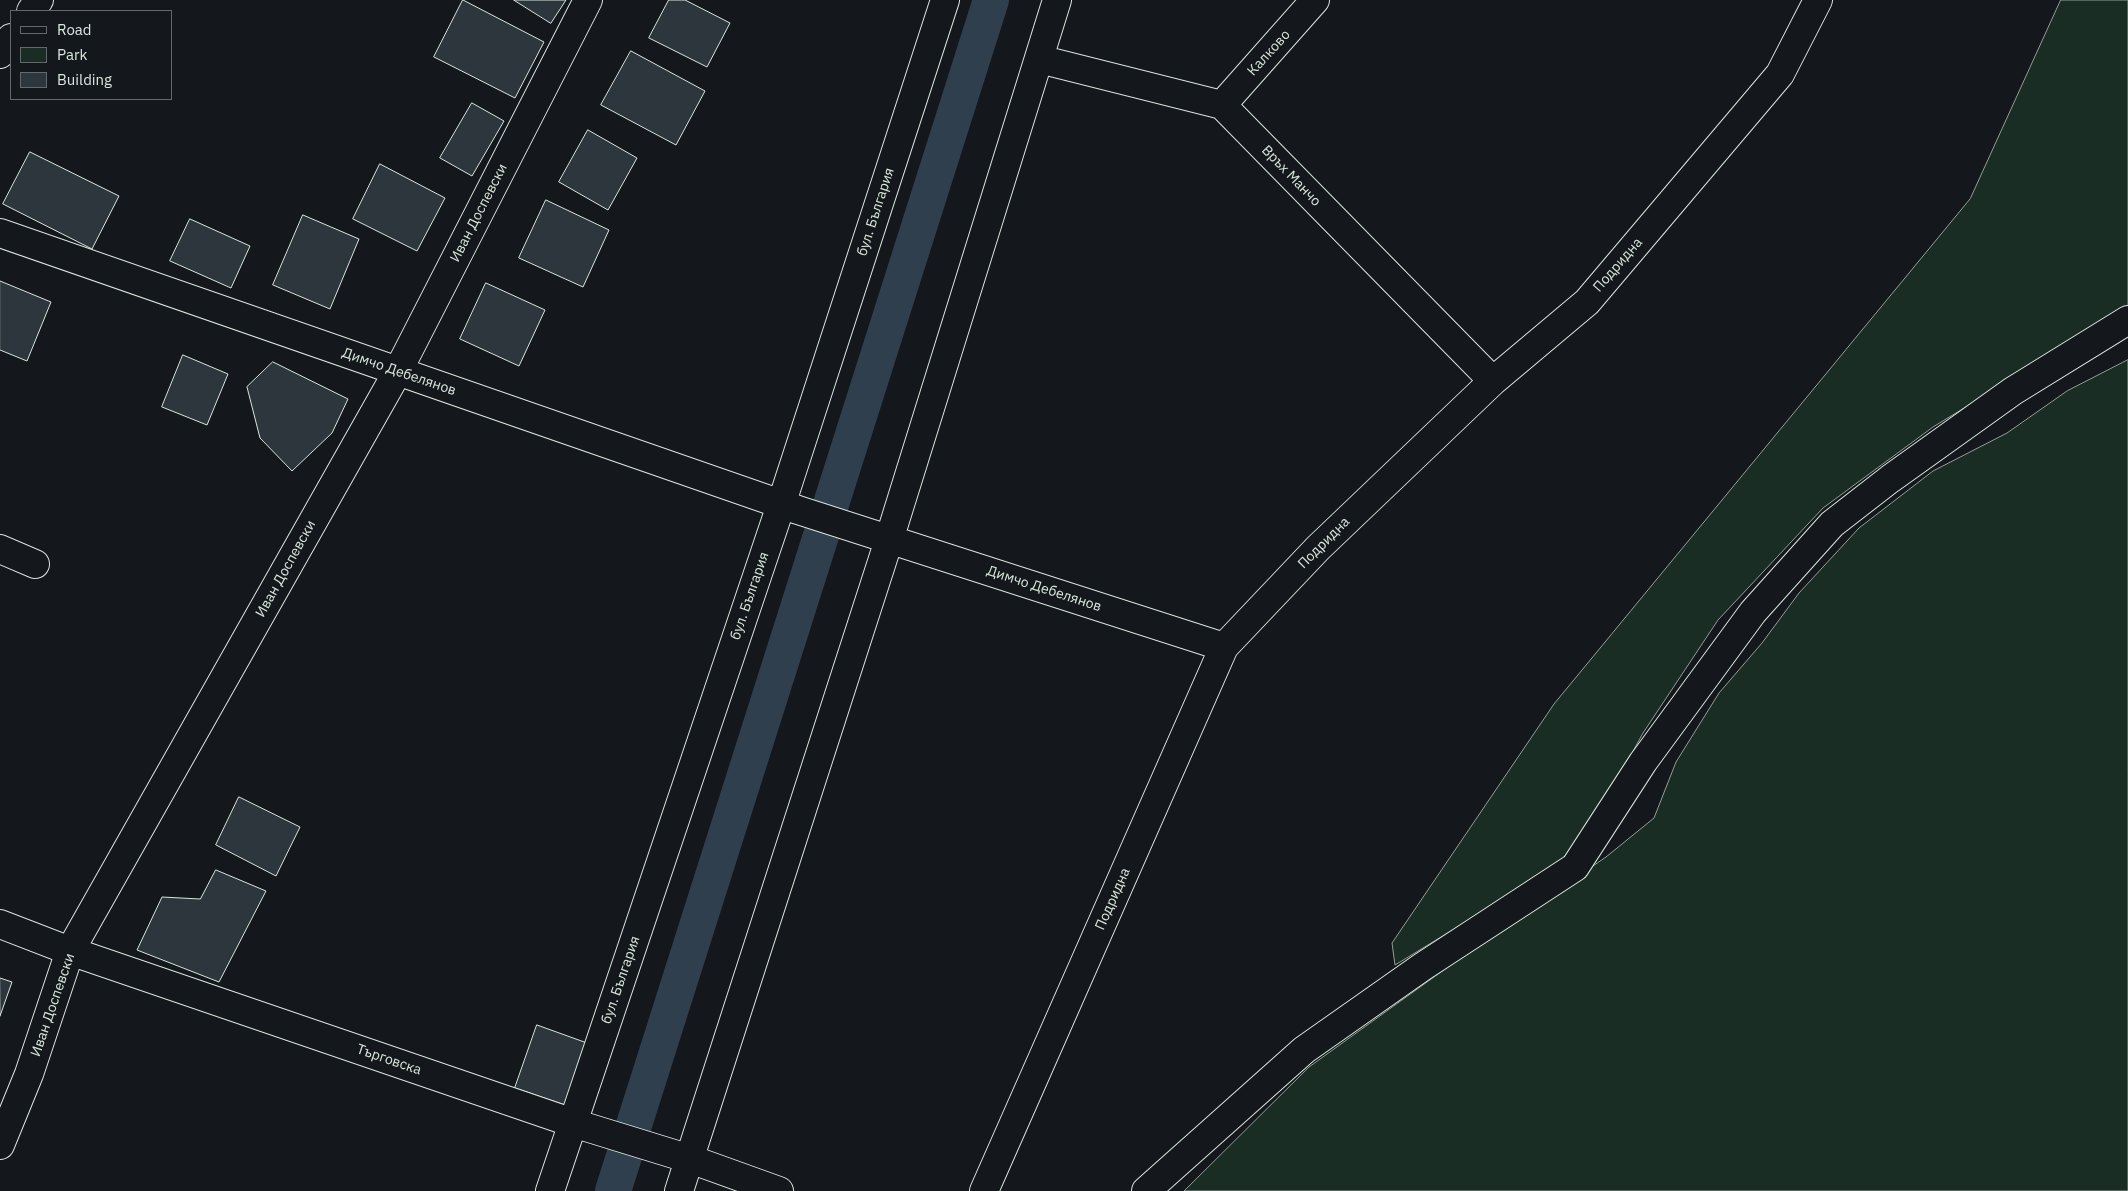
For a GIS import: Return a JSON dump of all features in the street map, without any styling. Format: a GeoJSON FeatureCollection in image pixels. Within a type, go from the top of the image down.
{"type":"FeatureCollection","features":[{"type":"Feature","properties":{"kind":"street"},"geometry":{"type":"LineString","coordinates":[[31,10],[39,0]]}},
{"type":"Feature","properties":{"kind":"street","name":"Иван Доспевски"},"geometry":{"type":"LineString","coordinates":[[0,1145],[29,1074],[70,951],[398,371],[588,0]]}},
{"type":"Feature","properties":{"kind":"street","name":"бул. България"},"geometry":{"type":"LineString","coordinates":[[550,1191],[584,1126],[790,507],[945,0]]}},
{"type":"Feature","properties":{"kind":"street"},"geometry":{"type":"LineString","coordinates":[[679,1191],[876,536],[1057,0]]}},
{"type":"Feature","properties":{"kind":"street","name":"Калково"},"geometry":{"type":"LineString","coordinates":[[1222,105],[1315,0]]}},
{"type":"Feature","properties":{"kind":"street","name":"Подридна"},"geometry":{"type":"LineString","coordinates":[[984,1191],[1224,647],[1318,548],[1493,381],[1587,302],[1780,74],[1818,0]]}},
{"type":"Feature","properties":{"kind":"street"},"geometry":{"type":"LineString","coordinates":[[0,54],[10,39]]}},
{"type":"Feature","properties":{"kind":"street"},"geometry":{"type":"LineString","coordinates":[[1038,59],[1222,105]]}},
{"type":"Feature","properties":{"kind":"street","name":"Връх Манчо"},"geometry":{"type":"LineString","coordinates":[[1222,105],[1493,381]]}},
{"type":"Feature","properties":{"kind":"street","name":"Димчо Дебелянов"},"geometry":{"type":"LineString","coordinates":[[0,233],[790,507],[1224,647]]}},
{"type":"Feature","properties":{"kind":"street"},"geometry":{"type":"LineString","coordinates":[[1146,1191],[1304,1050],[1422,967],[1576,867],[1643,762],[1753,612],[1832,524],[1890,479],[2013,391],[2128,320]]}},
{"type":"Feature","properties":{"kind":"street"},"geometry":{"type":"LineString","coordinates":[[0,549],[35,564]]}},
{"type":"Feature","properties":{"kind":"street","name":"Търговска"},"geometry":{"type":"LineString","coordinates":[[0,924],[70,951],[584,1126],[690,1159],[779,1191]]}},
{"type":"Feature","properties":{"kind":"green space"},"geometry":{"type":"Polygon","coordinates":[[[2061,0],[2128,0],[2128,308],[1933,427],[1823,508],[1718,620],[1643,733],[1576,855],[1395,965],[1392,943],[1554,704],[1970,199],[2061,0]]]}},
{"type":"Feature","properties":{"kind":"green space"},"geometry":{"type":"Polygon","coordinates":[[[2128,360],[2128,1191],[1184,1191],[1309,1067],[1495,933],[1606,857],[1654,818],[1676,762],[1719,693],[1762,643],[1799,593],[1859,528],[1933,471],[2007,433],[2067,391],[2128,360]]]}},
{"type":"Feature","properties":{"kind":"building"},"geometry":{"type":"Polygon","coordinates":[[[463,0],[544,42],[515,98],[434,57],[463,0]]]}},
{"type":"Feature","properties":{"kind":"building"},"geometry":{"type":"Polygon","coordinates":[[[514,0],[566,0],[551,23],[514,0]]]}},
{"type":"Feature","properties":{"kind":"building"},"geometry":{"type":"Polygon","coordinates":[[[669,0],[685,0],[730,23],[707,67],[649,38],[669,0]]]}},
{"type":"Feature","properties":{"kind":"building"},"geometry":{"type":"Polygon","coordinates":[[[631,51],[705,91],[676,145],[601,105],[631,51]]]}},
{"type":"Feature","properties":{"kind":"building"},"geometry":{"type":"Polygon","coordinates":[[[472,103],[504,121],[472,176],[440,158],[472,103]]]}},
{"type":"Feature","properties":{"kind":"building"},"geometry":{"type":"Polygon","coordinates":[[[588,130],[637,158],[608,210],[559,182],[588,130]]]}},
{"type":"Feature","properties":{"kind":"building"},"geometry":{"type":"Polygon","coordinates":[[[30,152],[119,196],[92,249],[3,204],[30,152]]]}},
{"type":"Feature","properties":{"kind":"building"},"geometry":{"type":"Polygon","coordinates":[[[380,164],[445,198],[417,251],[353,219],[380,164]]]}},
{"type":"Feature","properties":{"kind":"building"},"geometry":{"type":"Polygon","coordinates":[[[546,200],[609,230],[583,287],[519,258],[546,200]]]}},
{"type":"Feature","properties":{"kind":"building"},"geometry":{"type":"Polygon","coordinates":[[[303,215],[359,239],[330,309],[273,285],[303,215]]]}},
{"type":"Feature","properties":{"kind":"building"},"geometry":{"type":"Polygon","coordinates":[[[190,219],[250,246],[231,288],[170,261],[190,219]]]}},
{"type":"Feature","properties":{"kind":"building"},"geometry":{"type":"Polygon","coordinates":[[[0,281],[51,302],[27,361],[0,350],[0,281]]]}},
{"type":"Feature","properties":{"kind":"building"},"geometry":{"type":"Polygon","coordinates":[[[486,283],[545,310],[519,366],[460,339],[486,283]]]}},
{"type":"Feature","properties":{"kind":"building"},"geometry":{"type":"Polygon","coordinates":[[[183,355],[228,374],[207,425],[162,407],[183,355]]]}},
{"type":"Feature","properties":{"kind":"building"},"geometry":{"type":"Polygon","coordinates":[[[273,362],[348,399],[332,433],[292,471],[260,438],[247,387],[273,362]]]}},
{"type":"Feature","properties":{"kind":"building"},"geometry":{"type":"Polygon","coordinates":[[[239,797],[300,827],[276,876],[216,845],[239,797]]]}},
{"type":"Feature","properties":{"kind":"building"},"geometry":{"type":"Polygon","coordinates":[[[216,870],[266,891],[219,982],[137,950],[162,897],[200,899],[216,870]]]}},
{"type":"Feature","properties":{"kind":"building"},"geometry":{"type":"Polygon","coordinates":[[[0,978],[12,982],[0,1016],[0,978]]]}},
{"type":"Feature","properties":{"kind":"building"},"geometry":{"type":"Polygon","coordinates":[[[537,1025],[587,1043],[565,1105],[515,1088],[537,1025]]]}},
{"type":"Feature","properties":{"kind":"waterway"},"geometry":{"type":"LineString","coordinates":[[613,1191],[991,0]]}}]}
